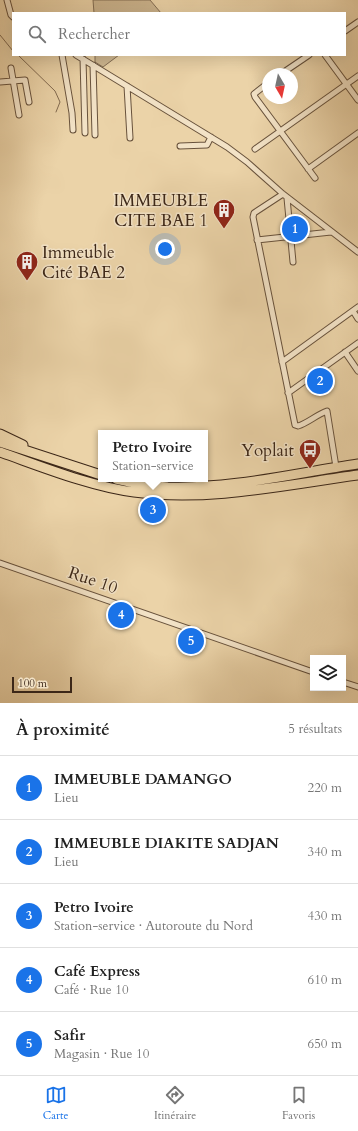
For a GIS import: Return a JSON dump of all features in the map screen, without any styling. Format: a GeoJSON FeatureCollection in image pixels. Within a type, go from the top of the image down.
{"type":"FeatureCollection","features":[{"type":"Feature","properties":{"kind":"highway"},"geometry":{"type":"LineString","coordinates":[[0,434],[51,458]]}},
{"type":"Feature","properties":{"kind":"highway"},"geometry":{"type":"LineString","coordinates":[[0,442],[98,474]]}},
{"type":"Feature","properties":{"kind":"highway"},"geometry":{"type":"LineString","coordinates":[[0,452],[112,487],[132,492],[168,495],[205,494],[260,489],[358,475]]}},
{"type":"Feature","properties":{"kind":"highway"},"geometry":{"type":"LineString","coordinates":[[0,458],[45,467]]}},
{"type":"Feature","properties":{"kind":"highway"},"geometry":{"type":"LineString","coordinates":[[135,482],[166,487],[204,486],[261,480],[358,464]]}},
{"type":"Feature","properties":{"kind":"street"},"geometry":{"type":"LineString","coordinates":[[7,0],[12,14]]}},
{"type":"Feature","properties":{"kind":"street"},"geometry":{"type":"LineString","coordinates":[[346,30],[358,22]]}},
{"type":"Feature","properties":{"kind":"street"},"geometry":{"type":"LineString","coordinates":[[62,56],[72,113],[73,130]]}},
{"type":"Feature","properties":{"kind":"street"},"geometry":{"type":"LineString","coordinates":[[78,56],[211,137],[247,162],[285,196],[358,252]]}},
{"type":"Feature","properties":{"kind":"street"},"geometry":{"type":"LineString","coordinates":[[290,68],[308,56]]}},
{"type":"Feature","properties":{"kind":"street"},"geometry":{"type":"LineString","coordinates":[[326,56],[358,100]]}},
{"type":"Feature","properties":{"kind":"street"},"geometry":{"type":"LineString","coordinates":[[83,59],[85,133]]}},
{"type":"Feature","properties":{"kind":"street"},"geometry":{"type":"LineString","coordinates":[[93,66],[95,135]]}},
{"type":"Feature","properties":{"kind":"street"},"geometry":{"type":"LineString","coordinates":[[11,68],[19,115]]}},
{"type":"Feature","properties":{"kind":"street"},"geometry":{"type":"LineString","coordinates":[[255,149],[358,76]]}},
{"type":"Feature","properties":{"kind":"street"},"geometry":{"type":"LineString","coordinates":[[0,82],[25,80],[29,102]]}},
{"type":"Feature","properties":{"kind":"street"},"geometry":{"type":"LineString","coordinates":[[127,86],[130,138]]}},
{"type":"Feature","properties":{"kind":"street"},"geometry":{"type":"LineString","coordinates":[[262,88],[254,94],[255,97],[315,178]]}},
{"type":"Feature","properties":{"kind":"street"},"geometry":{"type":"LineString","coordinates":[[308,169],[358,133]]}},
{"type":"Feature","properties":{"kind":"street"},"geometry":{"type":"LineString","coordinates":[[180,146],[207,145],[211,137]]}},
{"type":"Feature","properties":{"kind":"street"},"geometry":{"type":"LineString","coordinates":[[285,196],[293,262]]}},
{"type":"Feature","properties":{"kind":"street"},"geometry":{"type":"LineString","coordinates":[[285,196],[253,215],[294,425],[298,426],[327,411],[336,467]]}},
{"type":"Feature","properties":{"kind":"street"},"geometry":{"type":"LineString","coordinates":[[258,240],[331,232]]}},
{"type":"Feature","properties":{"kind":"street"},"geometry":{"type":"LineString","coordinates":[[282,362],[358,307]]}},
{"type":"Feature","properties":{"kind":"street"},"geometry":{"type":"LineString","coordinates":[[353,311],[358,319]]}},
{"type":"Feature","properties":{"kind":"street"},"geometry":{"type":"LineString","coordinates":[[288,393],[358,343]]}},
{"type":"Feature","properties":{"kind":"street"},"geometry":{"type":"LineString","coordinates":[[345,352],[358,371]]}},
{"type":"Feature","properties":{"kind":"street","name":"Rue 10"},"geometry":{"type":"LineString","coordinates":[[0,564],[310,671]]}},
{"type":"Feature","properties":{"kind":"street"},"geometry":{"type":"LineString","coordinates":[[346,683],[358,687]]}},
{"type":"Feature","properties":{"kind":"shaded area"},"geometry":{"type":"Polygon","coordinates":[[[93,0],[150,0],[160,12],[94,12],[93,0]]]}},
{"type":"Feature","properties":{"kind":"shaded area"},"geometry":{"type":"Polygon","coordinates":[[[95,56],[118,56],[103,67],[95,62],[95,56]]]}},
{"type":"Feature","properties":{"kind":"waterway"},"geometry":{"type":"LineString","coordinates":[[0,35],[12,50]]}},
{"type":"Feature","properties":{"kind":"waterway"},"geometry":{"type":"LineString","coordinates":[[19,56],[55,91],[60,102],[56,112]]}},
{"type":"Feature","properties":{"kind":"place","name":"IMMEUBLE DAMANGO"},"geometry":{"type":"Point","coordinates":[295,229]}},
{"type":"Feature","properties":{"kind":"place","name":"IMMEUBLE CITE BAE 1"},"geometry":{"type":"Point","coordinates":[224,230]}},
{"type":"Feature","properties":{"kind":"place","name":"Immeuble Cité BAE 2"},"geometry":{"type":"Point","coordinates":[27,282]}},
{"type":"Feature","properties":{"kind":"place","name":"IMMEUBLE DIAKITE SADJAN"},"geometry":{"type":"Point","coordinates":[320,381]}},
{"type":"Feature","properties":{"kind":"place","name":"Yoplait"},"geometry":{"type":"Point","coordinates":[310,470]}},
{"type":"Feature","properties":{"kind":"place","name":"Petro Ivoire"},"geometry":{"type":"Point","coordinates":[153,510]}},
{"type":"Feature","properties":{"kind":"place","name":"Café Express"},"geometry":{"type":"Point","coordinates":[121,615]}},
{"type":"Feature","properties":{"kind":"place","name":"Safir"},"geometry":{"type":"Point","coordinates":[191,641]}}]}
